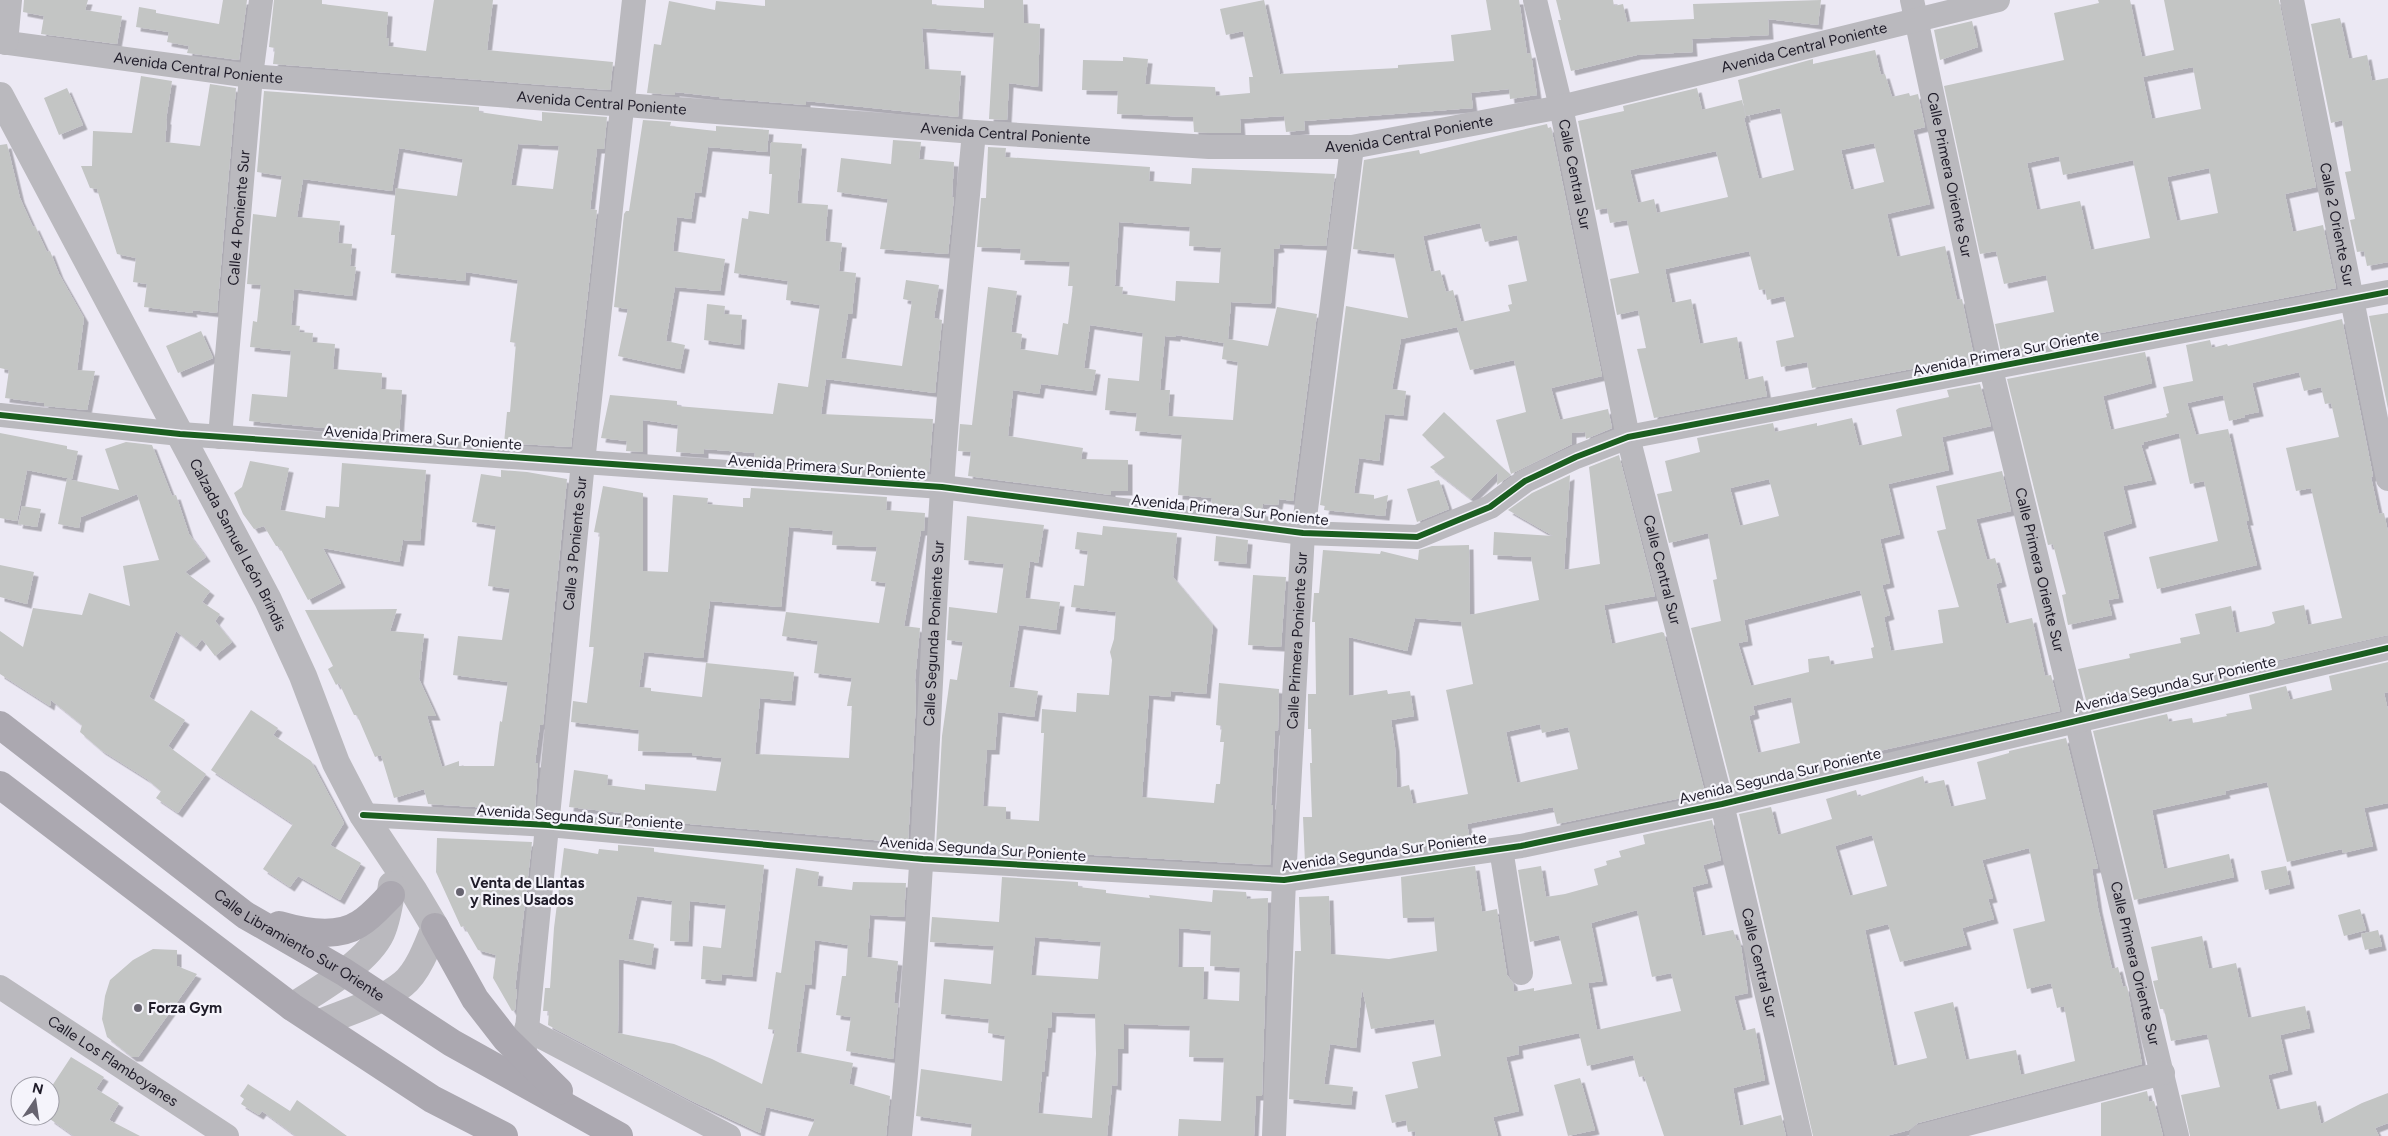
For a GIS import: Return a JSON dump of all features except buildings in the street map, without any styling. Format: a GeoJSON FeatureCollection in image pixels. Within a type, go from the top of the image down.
{"type":"FeatureCollection","features":[{"type":"Feature","properties":{"kind":"main road","name":"Calle Libramiento Sur Oriente"},"geometry":{"type":"LineString","coordinates":[[0,725],[245,915],[344,972],[452,1043],[619,1136]]}},
{"type":"Feature","properties":{"kind":"main road"},"geometry":{"type":"LineString","coordinates":[[0,785],[292,1006],[432,1099],[504,1136]]}},
{"type":"Feature","properties":{"kind":"main road"},"geometry":{"type":"LineString","coordinates":[[245,915],[304,933],[340,931],[358,926],[391,895]]}},
{"type":"Feature","properties":{"kind":"main road"},"geometry":{"type":"LineString","coordinates":[[435,927],[475,999],[524,1058],[593,1123]]}},
{"type":"Feature","properties":{"kind":"street"},"geometry":{"type":"LineString","coordinates":[[3,43],[10,0]]}},
{"type":"Feature","properties":{"kind":"street","name":"Calle 4 Poniente Sur"},"geometry":{"type":"LineString","coordinates":[[220,437],[251,76],[261,0]]}},
{"type":"Feature","properties":{"kind":"street","name":"Calle 3 Poniente Sur"},"geometry":{"type":"LineString","coordinates":[[524,1058],[582,462],[624,104],[634,0]]}},
{"type":"Feature","properties":{"kind":"street","name":"Calle Central Sur"},"geometry":{"type":"LineString","coordinates":[[1535,0],[1561,107],[1628,437],[1722,804],[1800,1136]]}},
{"type":"Feature","properties":{"kind":"street","name":"Avenida Central Poniente"},"geometry":{"type":"LineString","coordinates":[[3,43],[251,76],[974,132],[1209,147],[1352,147],[1561,107],[1915,10],[1998,0]]}},
{"type":"Feature","properties":{"kind":"street","name":"Calle 2 Oriente Sur"},"geometry":{"type":"LineString","coordinates":[[2292,0],[2388,479]]}},
{"type":"Feature","properties":{"kind":"street","name":"Calle Primera Oriente Sur"},"geometry":{"type":"LineString","coordinates":[[1915,10],[1991,369],[2177,1136]]}},
{"type":"Feature","properties":{"kind":"street","name":"Calzada Samuel León Brindis"},"geometry":{"type":"LineString","coordinates":[[0,96],[268,600],[303,676],[336,763],[363,815],[435,927]]}},
{"type":"Feature","properties":{"kind":"street","name":"Calle Segunda Poniente Sur"},"geometry":{"type":"LineString","coordinates":[[900,1136],[911,1032],[923,859],[942,487],[974,132]]}},
{"type":"Feature","properties":{"kind":"street","name":"Calle Primera Poniente Sur"},"geometry":{"type":"LineString","coordinates":[[1274,1136],[1284,880],[1303,533],[1352,147]]}},
{"type":"Feature","properties":{"kind":"street","name":"Avenida Primera Sur Oriente"},"geometry":{"type":"LineString","coordinates":[[1628,437],[2388,292]]}},
{"type":"Feature","properties":{"kind":"street","name":"Avenida Primera Sur Poniente"},"geometry":{"type":"LineString","coordinates":[[0,415],[180,434],[942,487],[1303,533],[1417,537],[1490,507],[1525,481],[1576,457],[1628,437]]}},
{"type":"Feature","properties":{"kind":"street","name":"Avenida Segunda Sur Poniente"},"geometry":{"type":"LineString","coordinates":[[363,815],[548,825],[923,859],[1284,880],[1501,849],[1722,804],[2077,719],[2388,648]]}},
{"type":"Feature","properties":{"kind":"street"},"geometry":{"type":"LineString","coordinates":[[1501,849],[1521,973]]}},
{"type":"Feature","properties":{"kind":"street"},"geometry":{"type":"LineString","coordinates":[[292,1006],[344,972],[366,952],[381,934],[391,895],[395,863]]}},
{"type":"Feature","properties":{"kind":"street"},"geometry":{"type":"LineString","coordinates":[[320,1023],[382,998],[404,983],[425,953],[435,927]]}},
{"type":"Feature","properties":{"kind":"street","name":"Calle Los Flamboyanes"},"geometry":{"type":"LineString","coordinates":[[0,987],[227,1136]]}},
{"type":"Feature","properties":{"kind":"street"},"geometry":{"type":"LineString","coordinates":[[526,1029],[729,1136]]}},
{"type":"Feature","properties":{"kind":"street"},"geometry":{"type":"LineString","coordinates":[[1921,1136],[2163,1073]]}},
{"type":"Feature","properties":{"kind":"cycle path"},"geometry":{"type":"LineString","coordinates":[[0,415],[180,434],[942,487],[1303,533],[1417,537],[1490,507],[1525,481],[1576,457],[1628,437],[2388,292]]}},
{"type":"Feature","properties":{"kind":"cycle path"},"geometry":{"type":"LineString","coordinates":[[363,815],[548,825],[923,859],[1284,880],[1521,846],[1722,804],[2388,648]]}},
{"type":"Feature","properties":{"kind":"place","name":"Venta de Llantas y Rines Usados"},"geometry":{"type":"Point","coordinates":[460,892]}},
{"type":"Feature","properties":{"kind":"place","name":"Forza Gym"},"geometry":{"type":"Point","coordinates":[138,1008]}}]}
